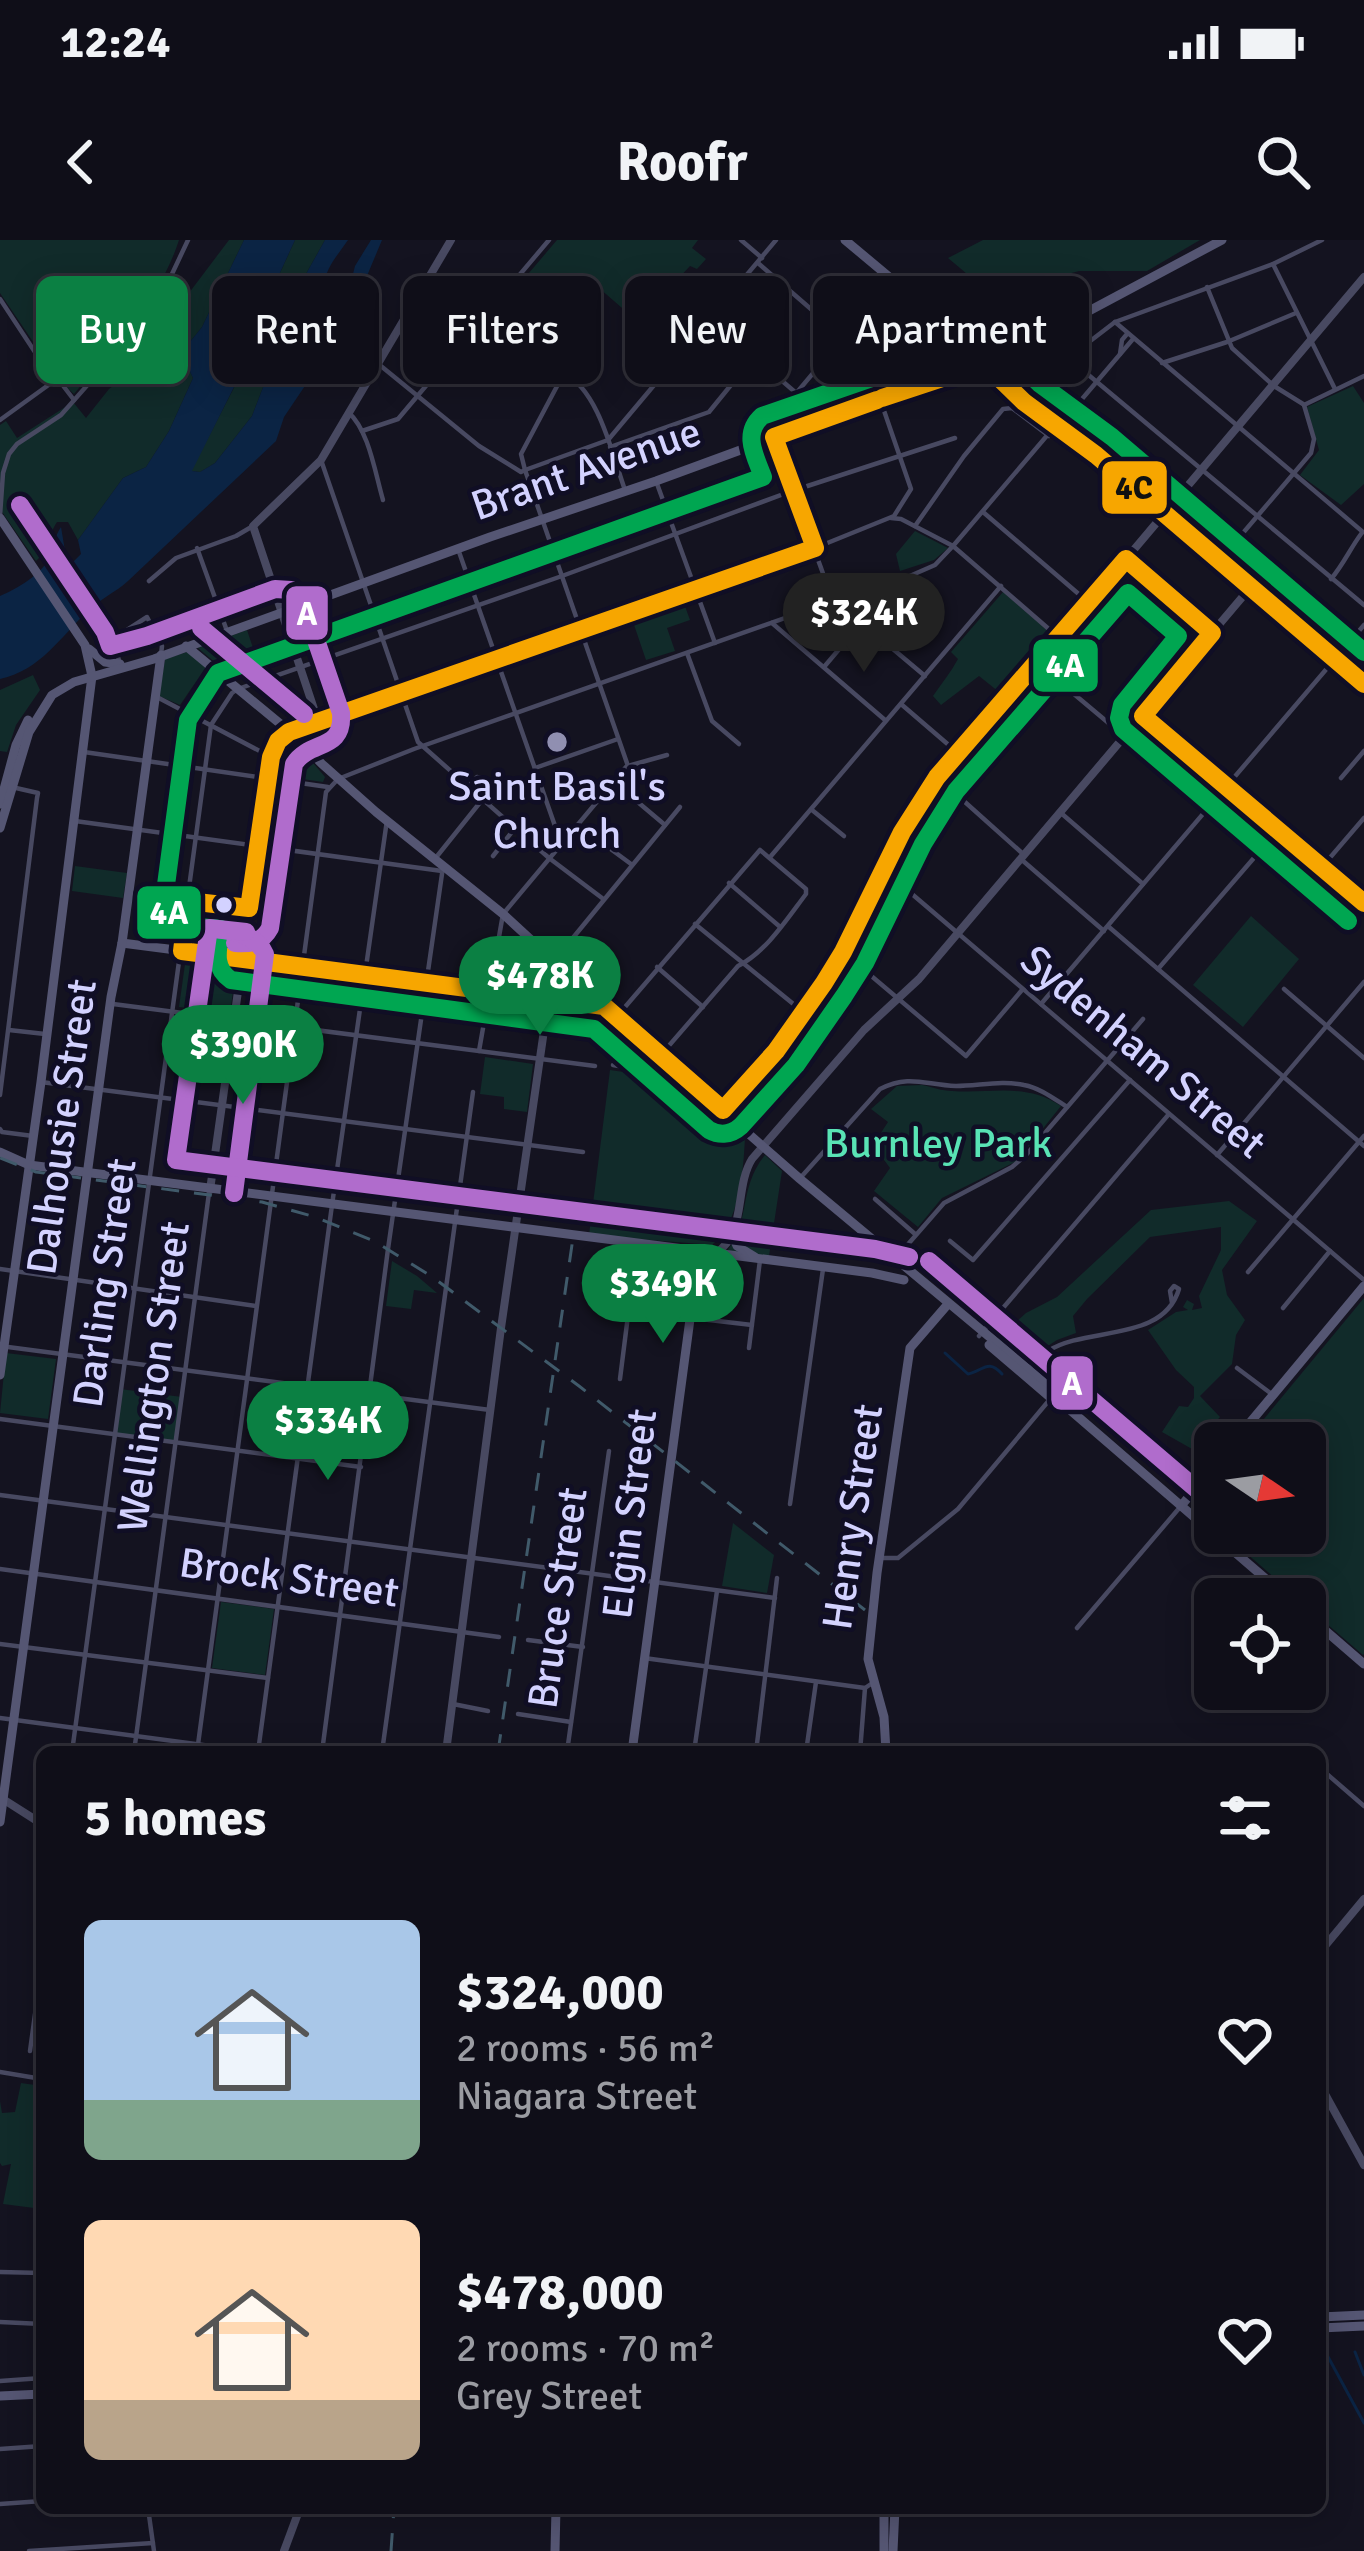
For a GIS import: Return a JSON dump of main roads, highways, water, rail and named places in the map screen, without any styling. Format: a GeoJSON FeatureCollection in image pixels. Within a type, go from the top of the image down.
{"type":"FeatureCollection","features":[{"type":"Feature","properties":{"kind":"main road"},"geometry":{"type":"LineString","coordinates":[[845,240],[888,276]]}},
{"type":"Feature","properties":{"kind":"main road","name":"Brant Avenue"},"geometry":{"type":"LineString","coordinates":[[1089,310],[1222,240]]}},
{"type":"Feature","properties":{"kind":"main road","name":"Brant Avenue"},"geometry":{"type":"LineString","coordinates":[[92,674],[161,655],[925,384]]}},
{"type":"Feature","properties":{"kind":"main road"},"geometry":{"type":"LineString","coordinates":[[1006,384],[1024,402],[1061,422],[1364,684]]}},
{"type":"Feature","properties":{"kind":"main road"},"geometry":{"type":"LineString","coordinates":[[0,517],[85,646],[105,662],[120,664]]}},
{"type":"Feature","properties":{"kind":"main road"},"geometry":{"type":"LineString","coordinates":[[0,1375],[84,752],[92,674],[85,646]]}},
{"type":"Feature","properties":{"kind":"main road"},"geometry":{"type":"LineString","coordinates":[[122,943],[604,1007],[503,914],[334,783],[289,732],[186,646]]}},
{"type":"Feature","properties":{"kind":"main road","name":"Brant Avenue"},"geometry":{"type":"LineString","coordinates":[[92,674],[161,655]]}},
{"type":"Feature","properties":{"kind":"main road","name":"Dalhousie Street"},"geometry":{"type":"LineString","coordinates":[[0,1822],[161,655]]}},
{"type":"Feature","properties":{"kind":"main road"},"geometry":{"type":"LineString","coordinates":[[0,804],[42,708],[62,688],[92,674]]}},
{"type":"Feature","properties":{"kind":"main road"},"geometry":{"type":"LineString","coordinates":[[0,829],[8,786]]}},
{"type":"Feature","properties":{"kind":"main road"},"geometry":{"type":"LineString","coordinates":[[619,1020],[911,1278],[1058,1394],[1069,1409]]}},
{"type":"Feature","properties":{"kind":"main road"},"geometry":{"type":"LineString","coordinates":[[0,1152],[29,1165],[911,1278]]}},
{"type":"Feature","properties":{"kind":"main road"},"geometry":{"type":"LineString","coordinates":[[732,1233],[736,1246],[760,1260]]}},
{"type":"Feature","properties":{"kind":"main road","name":"Elgin Street"},"geometry":{"type":"LineString","coordinates":[[633,1746],[699,1252]]}},
{"type":"Feature","properties":{"kind":"main road","name":"Elgin Street"},"geometry":{"type":"LineString","coordinates":[[694,1285],[713,1254]]}},
{"type":"Feature","properties":{"kind":"main road"},"geometry":{"type":"LineString","coordinates":[[1250,1422],[1364,1283]]}},
{"type":"Feature","properties":{"kind":"main road","name":"Henry Street"},"geometry":{"type":"LineString","coordinates":[[886,1746],[884,1717],[870,1685],[868,1659],[880,1558],[910,1348],[946,1306]]}},
{"type":"Feature","properties":{"kind":"main road"},"geometry":{"type":"LineString","coordinates":[[1026,1372],[1264,1578]]}},
{"type":"Feature","properties":{"kind":"main road"},"geometry":{"type":"LineString","coordinates":[[1180,1506],[1194,1490]]}},
{"type":"Feature","properties":{"kind":"main road"},"geometry":{"type":"LineString","coordinates":[[1326,1631],[1364,1664]]}},
{"type":"Feature","properties":{"kind":"main road"},"geometry":{"type":"LineString","coordinates":[[1326,2325],[1364,2315]]}},
{"type":"Feature","properties":{"kind":"main road"},"geometry":{"type":"LineString","coordinates":[[1326,2319],[1364,2326]]}},
{"type":"Feature","properties":{"kind":"main road"},"geometry":{"type":"LineString","coordinates":[[0,2396],[36,2394]]}},
{"type":"Feature","properties":{"kind":"main road"},"geometry":{"type":"LineString","coordinates":[[555,2551],[556,2514]]}},
{"type":"Feature","properties":{"kind":"main road"},"geometry":{"type":"LineString","coordinates":[[884,2514],[884,2551]]}},
{"type":"Feature","properties":{"kind":"main road"},"geometry":{"type":"LineString","coordinates":[[893,2551],[895,2514]]}},
{"type":"Feature","properties":{"kind":"water"},"geometry":{"type":"Polygon","coordinates":[[[244,240],[295,240],[279,276],[227,276],[244,240]]]}},
{"type":"Feature","properties":{"kind":"water"},"geometry":{"type":"Polygon","coordinates":[[[325,240],[348,240],[327,276],[306,276],[325,240]]]}},
{"type":"Feature","properties":{"kind":"water"},"geometry":{"type":"Polygon","coordinates":[[[371,240],[382,240],[367,276],[352,276],[371,240]]]}},
{"type":"Feature","properties":{"kind":"water"},"geometry":{"type":"Polygon","coordinates":[[[212,306],[212,384],[236,384],[192,471],[215,463],[252,416],[264,384],[306,384],[284,417],[276,441],[39,660],[0,679],[0,596],[41,569],[61,527],[67,563],[81,554],[78,540],[123,478],[146,467],[169,431],[193,378],[188,344],[212,306]]]}},
{"type":"Feature","properties":{"kind":"waterway"},"geometry":{"type":"LineString","coordinates":[[945,1353],[968,1374],[989,1366],[1002,1374]]}},
{"type":"Feature","properties":{"kind":"waterway"},"geometry":{"type":"LineString","coordinates":[[1355,2352],[1364,2375]]}},
{"type":"Feature","properties":{"kind":"waterway"},"geometry":{"type":"LineString","coordinates":[[1326,2353],[1364,2423]]}},
{"type":"Feature","properties":{"kind":"railway"},"geometry":{"type":"LineString","coordinates":[[0,1158],[36,1172],[262,1202],[374,1241],[431,1276],[579,1386],[865,1610]]}},
{"type":"Feature","properties":{"kind":"railway"},"geometry":{"type":"LineString","coordinates":[[499,1746],[574,1231]]}},
{"type":"Feature","properties":{"kind":"railway"},"geometry":{"type":"LineString","coordinates":[[391,2551],[394,2514]]}},
{"type":"Feature","properties":{"kind":"place","name":"Saint Basil's Church"},"geometry":{"type":"Point","coordinates":[557,742]}},
{"type":"Feature","properties":{"kind":"park label","name":"Burnley Park"},"geometry":{"type":"Point","coordinates":[938,1143]}}]}
